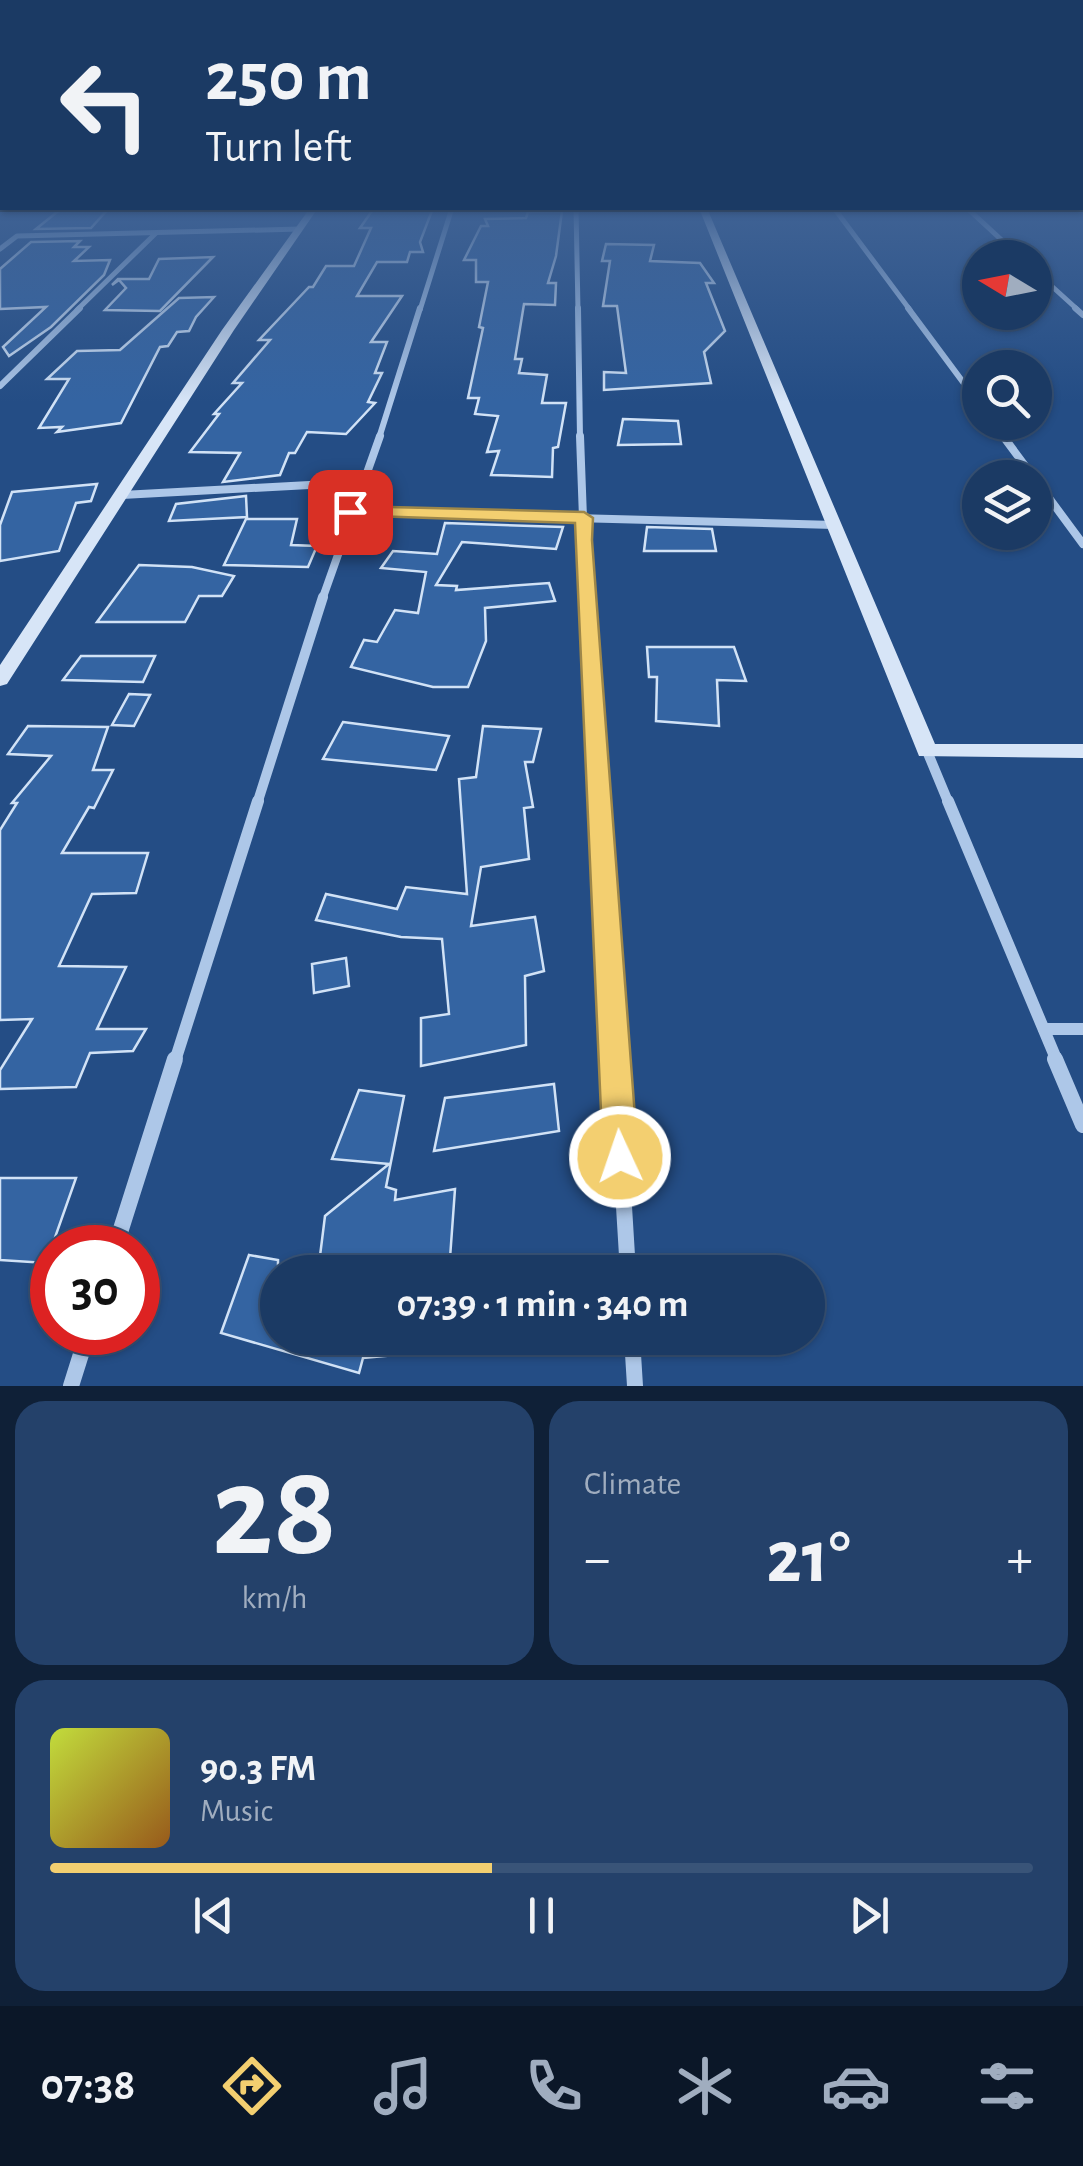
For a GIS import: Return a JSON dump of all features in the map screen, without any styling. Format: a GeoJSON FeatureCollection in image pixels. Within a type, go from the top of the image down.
{"type":"FeatureCollection","features":[{"type":"Feature","properties":{"kind":"street"},"geometry":{"type":"LineString","coordinates":[[0,386],[116,273]]}},
{"type":"Feature","properties":{"kind":"street"},"geometry":{"type":"LineString","coordinates":[[0,680],[268,273]]}},
{"type":"Feature","properties":{"kind":"street"},"geometry":{"type":"LineString","coordinates":[[122,1225],[350,512],[365,482],[431,273]]}},
{"type":"Feature","properties":{"kind":"street"},"geometry":{"type":"LineString","coordinates":[[578,273],[584,560],[627,1255]]}},
{"type":"Feature","properties":{"kind":"street"},"geometry":{"type":"LineString","coordinates":[[730,273],[1083,1125]]}},
{"type":"Feature","properties":{"kind":"street"},"geometry":{"type":"LineString","coordinates":[[882,273],[962,381]]}},
{"type":"Feature","properties":{"kind":"street"},"geometry":{"type":"LineString","coordinates":[[1052,287],[1083,315]]}},
{"type":"Feature","properties":{"kind":"street"},"geometry":{"type":"LineString","coordinates":[[122,494],[365,482]]}},
{"type":"Feature","properties":{"kind":"street"},"geometry":{"type":"LineString","coordinates":[[1052,502],[1083,544]]}},
{"type":"Feature","properties":{"kind":"street"},"geometry":{"type":"LineString","coordinates":[[350,512],[834,524]]}},
{"type":"Feature","properties":{"kind":"street"},"geometry":{"type":"LineString","coordinates":[[927,750],[1083,751]]}},
{"type":"Feature","properties":{"kind":"street"},"geometry":{"type":"LineString","coordinates":[[1044,1029],[1083,1029]]}},
{"type":"Feature","properties":{"kind":"street"},"geometry":{"type":"LineString","coordinates":[[71,1386],[81,1355]]}},
{"type":"Feature","properties":{"kind":"street"},"geometry":{"type":"LineString","coordinates":[[633,1355],[635,1386]]}},
{"type":"Feature","properties":{"kind":"building"},"geometry":{"type":"Polygon","coordinates":[[[0,273],[105,273],[51,327],[9,356],[3,347],[46,307],[0,309],[0,273]]]}},
{"type":"Feature","properties":{"kind":"building"},"geometry":{"type":"Polygon","coordinates":[[[152,273],[198,273],[160,311],[105,310],[126,288],[119,280],[112,285],[118,279],[149,279],[152,273]]]}},
{"type":"Feature","properties":{"kind":"building"},"geometry":{"type":"Polygon","coordinates":[[[322,273],[371,273],[357,296],[402,296],[371,342],[387,342],[375,373],[382,373],[368,402],[375,403],[346,434],[307,432],[295,453],[289,453],[280,475],[223,482],[240,453],[190,452],[219,414],[214,414],[242,383],[233,383],[270,340],[259,340],[313,287],[322,273]]]}},
{"type":"Feature","properties":{"kind":"building"},"geometry":{"type":"Polygon","coordinates":[[[476,273],[551,273],[548,283],[556,283],[555,305],[524,304],[515,359],[522,359],[519,373],[547,375],[542,403],[566,403],[558,447],[553,448],[552,477],[491,475],[499,451],[487,452],[498,416],[475,414],[479,398],[468,398],[488,282],[476,282],[476,273]]]}},
{"type":"Feature","properties":{"kind":"building"},"geometry":{"type":"Polygon","coordinates":[[[608,273],[707,273],[714,283],[706,283],[725,331],[704,352],[711,383],[604,390],[604,372],[626,373],[617,306],[603,306],[608,273]]]}},
{"type":"Feature","properties":{"kind":"building"},"geometry":{"type":"Polygon","coordinates":[[[214,297],[189,331],[177,332],[168,346],[160,347],[121,423],[57,432],[62,427],[39,428],[69,379],[47,379],[77,351],[120,350],[179,298],[214,297]]]}},
{"type":"Feature","properties":{"kind":"building"},"geometry":{"type":"Polygon","coordinates":[[[623,419],[678,421],[681,444],[618,445],[623,419]]]}},
{"type":"Feature","properties":{"kind":"building"},"geometry":{"type":"Polygon","coordinates":[[[97,484],[91,501],[76,503],[59,551],[0,561],[0,525],[12,492],[97,484]]]}},
{"type":"Feature","properties":{"kind":"building"},"geometry":{"type":"Polygon","coordinates":[[[246,496],[247,517],[169,521],[176,504],[246,496]]]}},
{"type":"Feature","properties":{"kind":"building"},"geometry":{"type":"Polygon","coordinates":[[[246,519],[297,519],[291,545],[317,546],[308,567],[224,565],[246,519]]]}},
{"type":"Feature","properties":{"kind":"building"},"geometry":{"type":"Polygon","coordinates":[[[445,523],[563,527],[556,549],[462,542],[436,585],[457,586],[456,590],[549,583],[555,601],[485,608],[486,641],[468,687],[433,687],[351,667],[364,640],[377,642],[395,610],[418,613],[426,572],[381,568],[393,551],[437,554],[445,523]]]}},
{"type":"Feature","properties":{"kind":"building"},"geometry":{"type":"Polygon","coordinates":[[[647,527],[712,529],[716,551],[644,551],[647,527]]]}},
{"type":"Feature","properties":{"kind":"building"},"geometry":{"type":"Polygon","coordinates":[[[139,565],[192,567],[234,576],[222,596],[199,596],[185,622],[97,622],[139,565]]]}},
{"type":"Feature","properties":{"kind":"building"},"geometry":{"type":"Polygon","coordinates":[[[647,647],[734,647],[746,681],[717,680],[719,726],[656,721],[657,677],[649,677],[647,647]]]}},
{"type":"Feature","properties":{"kind":"building"},"geometry":{"type":"Polygon","coordinates":[[[81,656],[155,656],[143,682],[63,680],[81,656]]]}},
{"type":"Feature","properties":{"kind":"building"},"geometry":{"type":"Polygon","coordinates":[[[129,694],[150,695],[134,726],[112,725],[129,694]]]}},
{"type":"Feature","properties":{"kind":"building"},"geometry":{"type":"Polygon","coordinates":[[[343,722],[449,736],[436,770],[323,759],[343,722]]]}},
{"type":"Feature","properties":{"kind":"building"},"geometry":{"type":"Polygon","coordinates":[[[28,726],[108,727],[93,770],[113,770],[94,808],[89,807],[62,853],[148,853],[136,893],[92,894],[59,966],[126,967],[97,1029],[146,1029],[133,1051],[90,1053],[76,1087],[0,1089],[0,1070],[32,1019],[0,1020],[0,830],[17,803],[12,803],[51,756],[8,754],[28,726]]]}},
{"type":"Feature","properties":{"kind":"building"},"geometry":{"type":"Polygon","coordinates":[[[483,726],[541,729],[533,762],[525,762],[533,807],[524,808],[529,859],[481,867],[471,926],[535,917],[544,971],[525,976],[526,1045],[421,1066],[421,1018],[449,1014],[442,939],[401,937],[316,920],[326,894],[397,909],[406,887],[467,894],[459,779],[476,777],[483,726]]]}},
{"type":"Feature","properties":{"kind":"building"},"geometry":{"type":"Polygon","coordinates":[[[346,958],[349,986],[314,993],[312,964],[346,958]]]}},
{"type":"Feature","properties":{"kind":"building"},"geometry":{"type":"Polygon","coordinates":[[[554,1084],[559,1131],[434,1151],[445,1098],[554,1084]]]}},
{"type":"Feature","properties":{"kind":"building"},"geometry":{"type":"Polygon","coordinates":[[[359,1090],[404,1096],[386,1187],[396,1190],[395,1200],[455,1189],[450,1255],[320,1255],[325,1216],[389,1164],[332,1159],[359,1090]]]}},
{"type":"Feature","properties":{"kind":"building"},"geometry":{"type":"Polygon","coordinates":[[[0,1178],[76,1178],[59,1225],[30,1225],[30,1262],[0,1260],[0,1178]]]}},
{"type":"Feature","properties":{"kind":"building"},"geometry":{"type":"Polygon","coordinates":[[[249,1255],[260,1257],[260,1344],[221,1333],[249,1255]]]}},
{"type":"Feature","properties":{"kind":"building"},"geometry":{"type":"Polygon","coordinates":[[[297,1355],[395,1355],[363,1358],[359,1373],[297,1355]]]}},
{"type":"Feature","properties":{"kind":"route"},"geometry":{"type":"LineString","coordinates":[[350,512],[584,518],[582,540],[620,1157]]}}]}
